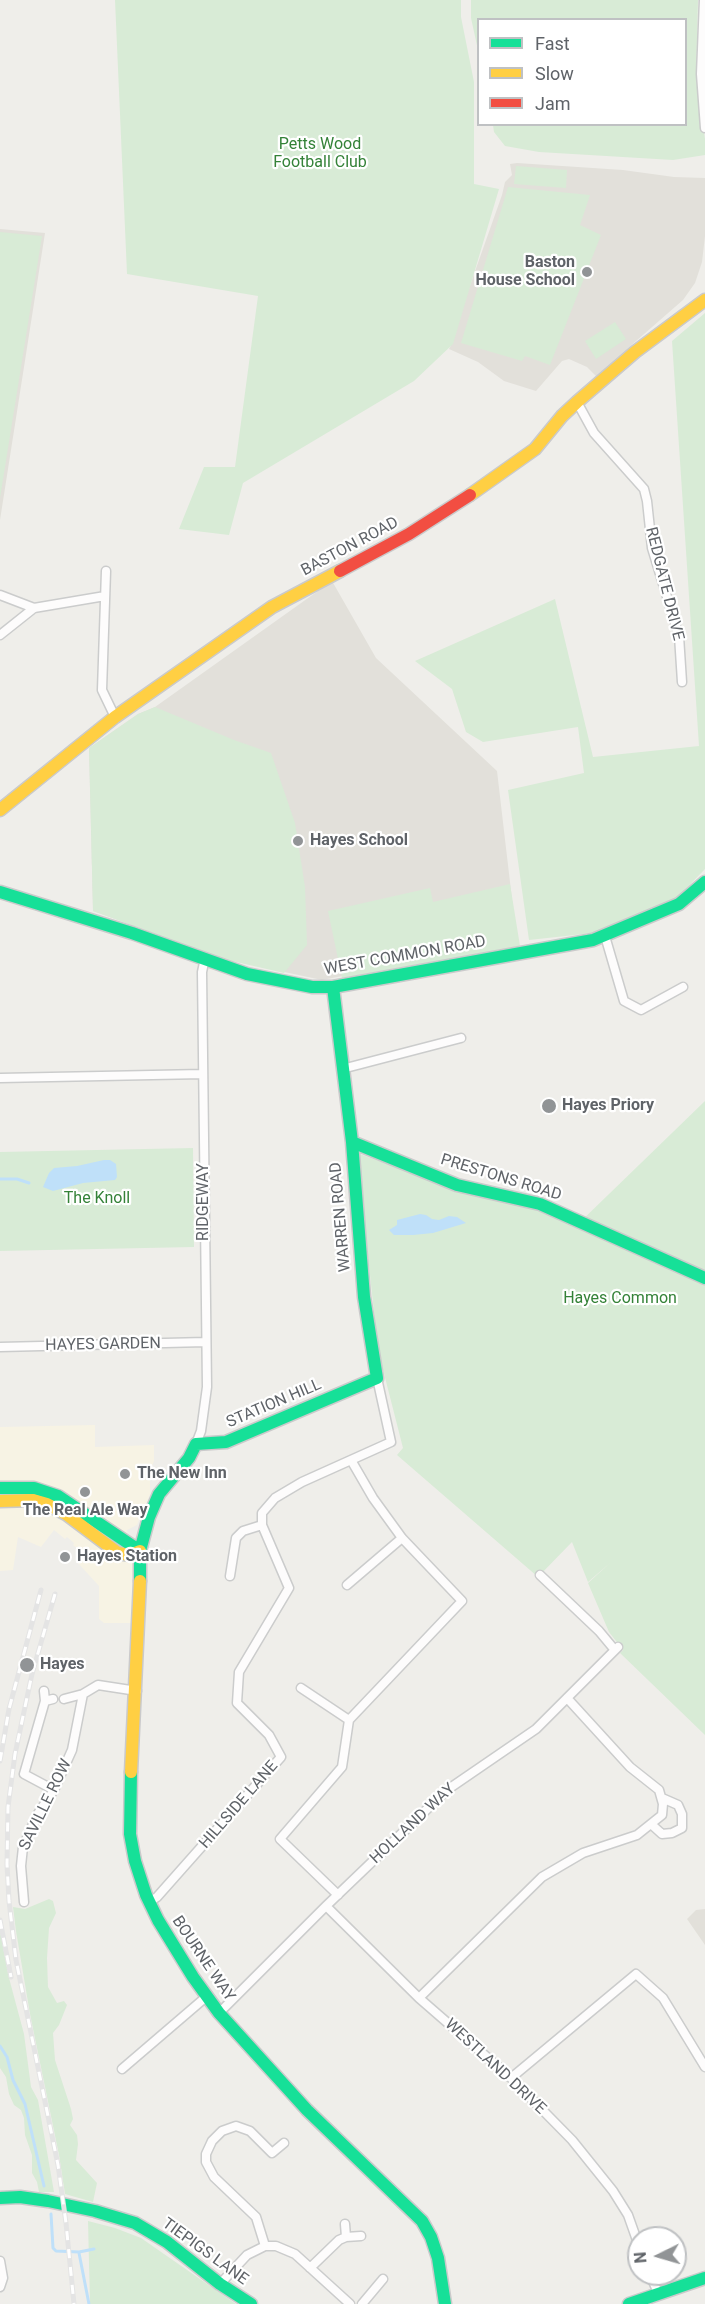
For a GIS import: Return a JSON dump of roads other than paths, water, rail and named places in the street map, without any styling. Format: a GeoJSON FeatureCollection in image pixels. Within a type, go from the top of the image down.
{"type":"FeatureCollection","features":[{"type":"Feature","properties":{"kind":"street"},"geometry":{"type":"LineString","coordinates":[[704,0],[701,74],[705,128]]}},
{"type":"Feature","properties":{"kind":"street","name":"BASTON ROAD"},"geometry":{"type":"LineString","coordinates":[[0,810],[115,717],[272,607],[409,534],[465,499],[535,449],[562,416],[577,402],[635,352],[705,300]]}},
{"type":"Feature","properties":{"kind":"street","name":"REDGATE DRIVE"},"geometry":{"type":"LineString","coordinates":[[577,402],[594,433],[644,489],[652,548],[679,636],[682,682]]}},
{"type":"Feature","properties":{"kind":"street"},"geometry":{"type":"LineString","coordinates":[[106,571],[102,690],[115,717]]}},
{"type":"Feature","properties":{"kind":"street"},"geometry":{"type":"LineString","coordinates":[[0,595],[34,608]]}},
{"type":"Feature","properties":{"kind":"street"},"geometry":{"type":"LineString","coordinates":[[0,635],[34,608],[105,596]]}},
{"type":"Feature","properties":{"kind":"street","name":"WEST COMMON ROAD"},"geometry":{"type":"LineString","coordinates":[[0,892],[132,933],[247,974],[312,987],[333,987],[593,940],[679,904],[705,882]]}},
{"type":"Feature","properties":{"kind":"street"},"geometry":{"type":"LineString","coordinates":[[605,936],[624,1001],[641,1010],[683,987]]}},
{"type":"Feature","properties":{"kind":"street","name":"RIDGEWAY"},"geometry":{"type":"LineString","coordinates":[[196,1444],[206,1406],[202,972],[205,958]]}},
{"type":"Feature","properties":{"kind":"street","name":"WARREN ROAD"},"geometry":{"type":"LineString","coordinates":[[333,987],[352,1142],[364,1297],[377,1378],[391,1442],[351,1460]]}},
{"type":"Feature","properties":{"kind":"street"},"geometry":{"type":"LineString","coordinates":[[342,1069],[461,1038]]}},
{"type":"Feature","properties":{"kind":"street"},"geometry":{"type":"LineString","coordinates":[[0,1078],[203,1074]]}},
{"type":"Feature","properties":{"kind":"street","name":"PRESTONS ROAD"},"geometry":{"type":"LineString","coordinates":[[352,1142],[457,1185],[540,1204],[705,1278]]}},
{"type":"Feature","properties":{"kind":"street","name":"HAYES GARDEN"},"geometry":{"type":"LineString","coordinates":[[0,1347],[206,1342]]}},
{"type":"Feature","properties":{"kind":"street","name":"STATION HILL"},"geometry":{"type":"LineString","coordinates":[[196,1444],[226,1442],[377,1378]]}},
{"type":"Feature","properties":{"kind":"street"},"geometry":{"type":"LineString","coordinates":[[140,1551],[155,1502],[164,1487],[189,1458],[196,1444]]}},
{"type":"Feature","properties":{"kind":"street"},"geometry":{"type":"LineString","coordinates":[[230,1576],[236,1538],[243,1531],[262,1525],[262,1513],[275,1498],[302,1482],[351,1460],[373,1498],[402,1538],[462,1601],[349,1720],[342,1767],[280,1839],[338,1895]]}},
{"type":"Feature","properties":{"kind":"street"},"geometry":{"type":"LineString","coordinates":[[0,1488],[34,1488],[58,1496],[140,1551]]}},
{"type":"Feature","properties":{"kind":"street"},"geometry":{"type":"LineString","coordinates":[[0,1501],[25,1500],[47,1504],[66,1514],[118,1553],[130,1555],[140,1551]]}},
{"type":"Feature","properties":{"kind":"street","name":"HILLSIDE LANE"},"geometry":{"type":"LineString","coordinates":[[149,1902],[157,1898],[281,1757],[269,1736],[237,1703],[239,1672],[289,1588],[262,1525]]}},
{"type":"Feature","properties":{"kind":"street"},"geometry":{"type":"LineString","coordinates":[[347,1585],[402,1538]]}},
{"type":"Feature","properties":{"kind":"street","name":"BOURNE WAY"},"geometry":{"type":"LineString","coordinates":[[140,1551],[137,1691],[129,1822],[135,1861],[149,1902],[170,1941],[219,2013],[307,2110],[422,2221],[431,2237],[438,2258],[445,2304]]}},
{"type":"Feature","properties":{"kind":"street","name":"HOLLAND WAY"},"geometry":{"type":"LineString","coordinates":[[219,2013],[447,1790],[536,1729],[616,1648],[540,1575]]}},
{"type":"Feature","properties":{"kind":"street"},"geometry":{"type":"LineString","coordinates":[[64,1699],[83,1694],[98,1685],[137,1691]]}},
{"type":"Feature","properties":{"kind":"street"},"geometry":{"type":"LineString","coordinates":[[301,1688],[349,1720]]}},
{"type":"Feature","properties":{"kind":"street"},"geometry":{"type":"LineString","coordinates":[[44,1691],[49,1700],[24,1774],[54,1790]]}},
{"type":"Feature","properties":{"kind":"street","name":"SAVILLE ROW"},"geometry":{"type":"LineString","coordinates":[[24,1902],[21,1866],[23,1847],[37,1815],[54,1790],[72,1750],[83,1694]]}},
{"type":"Feature","properties":{"kind":"street"},"geometry":{"type":"LineString","coordinates":[[419,1998],[542,1877],[583,1853],[637,1835],[662,1815],[662,1798],[659,1790],[630,1767],[567,1698]]}},
{"type":"Feature","properties":{"kind":"street"},"geometry":{"type":"LineString","coordinates":[[651,1824],[662,1834],[672,1833],[682,1828],[682,1814],[678,1805],[662,1798]]}},
{"type":"Feature","properties":{"kind":"street","name":"WESTLAND DRIVE"},"geometry":{"type":"LineString","coordinates":[[326,1906],[419,1998],[512,2078],[572,2140],[613,2191],[632,2226]]}},
{"type":"Feature","properties":{"kind":"street"},"geometry":{"type":"LineString","coordinates":[[512,2078],[636,1974],[663,1998],[705,2067]]}},
{"type":"Feature","properties":{"kind":"street"},"geometry":{"type":"LineString","coordinates":[[123,2069],[206,1996]]}},
{"type":"Feature","properties":{"kind":"street"},"geometry":{"type":"LineString","coordinates":[[265,2246],[256,2217],[214,2177],[206,2162],[206,2154],[208,2146],[217,2136],[236,2126],[250,2131],[272,2153],[284,2143]]}},
{"type":"Feature","properties":{"kind":"street","name":"TIEPIGS LANE"},"geometry":{"type":"LineString","coordinates":[[0,2198],[20,2197],[48,2201],[95,2211],[135,2223],[167,2242],[220,2284],[251,2304]]}},
{"type":"Feature","properties":{"kind":"street"},"geometry":{"type":"LineString","coordinates":[[345,2224],[346,2237]]}},
{"type":"Feature","properties":{"kind":"street"},"geometry":{"type":"LineString","coordinates":[[310,2268],[332,2245],[346,2237],[361,2236]]}},
{"type":"Feature","properties":{"kind":"street"},"geometry":{"type":"LineString","coordinates":[[220,2284],[247,2254],[265,2246],[285,2249],[350,2304]]}},
{"type":"Feature","properties":{"kind":"street"},"geometry":{"type":"LineString","coordinates":[[0,2261],[3,2278],[0,2287]]}},
{"type":"Feature","properties":{"kind":"street"},"geometry":{"type":"LineString","coordinates":[[630,2304],[705,2278]]}},
{"type":"Feature","properties":{"kind":"street"},"geometry":{"type":"LineString","coordinates":[[362,2304],[383,2279]]}},
{"type":"Feature","properties":{"kind":"street"},"geometry":{"type":"LineString","coordinates":[[655,2286],[658,2293]]}},
{"type":"Feature","properties":{"kind":"water"},"geometry":{"type":"Polygon","coordinates":[[[110,1160],[116,1164],[117,1177],[115,1180],[83,1183],[53,1191],[43,1187],[49,1173],[54,1168],[110,1160]]]}},
{"type":"Feature","properties":{"kind":"water"},"geometry":{"type":"Polygon","coordinates":[[[420,1214],[439,1220],[449,1216],[457,1217],[466,1223],[433,1233],[413,1235],[394,1235],[389,1230],[397,1225],[397,1220],[420,1214]]]}},
{"type":"Feature","properties":{"kind":"waterway"},"geometry":{"type":"LineString","coordinates":[[0,1179],[17,1179],[29,1183]]}},
{"type":"Feature","properties":{"kind":"waterway"},"geometry":{"type":"LineString","coordinates":[[0,2046],[7,2057],[13,2080],[25,2104],[44,2186]]}},
{"type":"Feature","properties":{"kind":"waterway"},"geometry":{"type":"LineString","coordinates":[[51,2214],[53,2248],[56,2251],[79,2252],[94,2249]]}},
{"type":"Feature","properties":{"kind":"waterway"},"geometry":{"type":"LineString","coordinates":[[79,2253],[89,2304]]}},
{"type":"Feature","properties":{"kind":"railway"},"geometry":{"type":"LineString","coordinates":[[0,1761],[9,1709],[41,1590]]}},
{"type":"Feature","properties":{"kind":"railway"},"geometry":{"type":"LineString","coordinates":[[55,1594],[32,1674],[15,1754],[8,1807],[7,1864],[16,1960],[58,2165],[74,2304]]}},
{"type":"Feature","properties":{"kind":"railway"},"geometry":{"type":"LineString","coordinates":[[0,1920],[11,1977]]}},
{"type":"Feature","properties":{"kind":"place","name":"Baston House School"},"geometry":{"type":"Point","coordinates":[587,272]}},
{"type":"Feature","properties":{"kind":"place","name":"Hayes School"},"geometry":{"type":"Point","coordinates":[298,841]}},
{"type":"Feature","properties":{"kind":"place","name":"Hayes Priory"},"geometry":{"type":"Point","coordinates":[549,1106]}},
{"type":"Feature","properties":{"kind":"place","name":"The New Inn"},"geometry":{"type":"Point","coordinates":[125,1474]}},
{"type":"Feature","properties":{"kind":"place","name":"The Real Ale Way"},"geometry":{"type":"Point","coordinates":[85,1492]}},
{"type":"Feature","properties":{"kind":"place","name":"Hayes Station"},"geometry":{"type":"Point","coordinates":[65,1557]}},
{"type":"Feature","properties":{"kind":"place","name":"Hayes"},"geometry":{"type":"Point","coordinates":[27,1665]}},
{"type":"Feature","properties":{"kind":"park label","name":"Petts Wood Football Club"},"geometry":{"type":"Point","coordinates":[320,154]}},
{"type":"Feature","properties":{"kind":"park label","name":"The Knoll"},"geometry":{"type":"Point","coordinates":[97,1199]}},
{"type":"Feature","properties":{"kind":"park label","name":"Hayes Common"},"geometry":{"type":"Point","coordinates":[620,1299]}}]}
